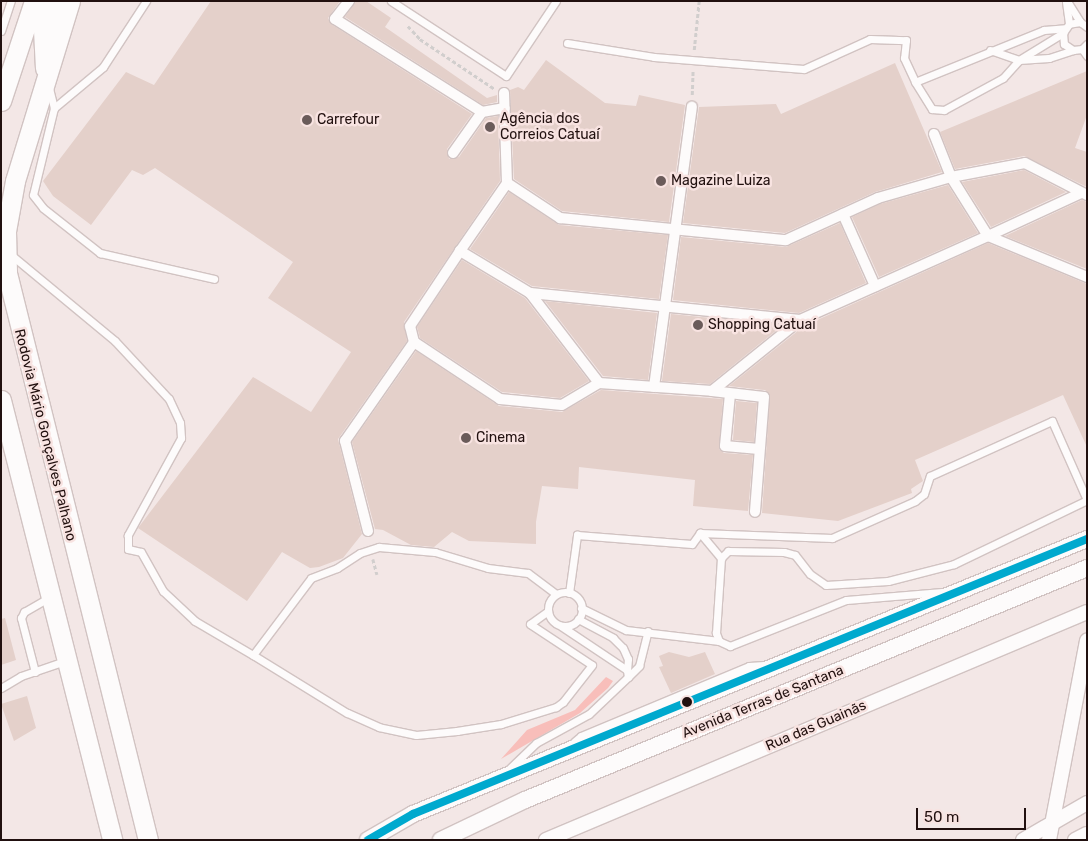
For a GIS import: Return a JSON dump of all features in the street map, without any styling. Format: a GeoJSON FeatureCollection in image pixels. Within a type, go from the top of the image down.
{"type":"FeatureCollection","features":[{"type":"Feature","properties":{"kind":"main road"},"geometry":{"type":"LineString","coordinates":[[1,101],[34,1]]}},
{"type":"Feature","properties":{"kind":"main road"},"geometry":{"type":"LineString","coordinates":[[46,75],[43,29],[52,1]]}},
{"type":"Feature","properties":{"kind":"main road","name":"Rodovia Mário Gonçalves Palhano"},"geometry":{"type":"LineString","coordinates":[[70,1],[15,181],[8,215],[5,251],[13,308],[148,840]]}},
{"type":"Feature","properties":{"kind":"main road"},"geometry":{"type":"LineString","coordinates":[[1,400],[67,660],[109,838]]}},
{"type":"Feature","properties":{"kind":"street"},"geometry":{"type":"LineString","coordinates":[[349,1],[335,19],[482,112],[505,108]]}},
{"type":"Feature","properties":{"kind":"street"},"geometry":{"type":"LineString","coordinates":[[504,93],[507,183],[410,326],[414,342],[500,399],[562,405],[599,383],[712,391],[764,397],[755,512]]}},
{"type":"Feature","properties":{"kind":"street"},"geometry":{"type":"LineString","coordinates":[[654,387],[692,107]]}},
{"type":"Feature","properties":{"kind":"street"},"geometry":{"type":"LineString","coordinates":[[453,154],[482,112]]}},
{"type":"Feature","properties":{"kind":"street"},"geometry":{"type":"LineString","coordinates":[[934,134],[951,177],[988,236],[1087,277]]}},
{"type":"Feature","properties":{"kind":"street"},"geometry":{"type":"LineString","coordinates":[[507,183],[560,218],[786,240],[878,198],[951,177],[1025,163],[1084,194]]}},
{"type":"Feature","properties":{"kind":"street"},"geometry":{"type":"LineString","coordinates":[[712,391],[800,320],[1084,194]]}},
{"type":"Feature","properties":{"kind":"street"},"geometry":{"type":"LineString","coordinates":[[843,214],[875,286]]}},
{"type":"Feature","properties":{"kind":"street"},"geometry":{"type":"LineString","coordinates":[[460,251],[530,293],[599,383]]}},
{"type":"Feature","properties":{"kind":"street"},"geometry":{"type":"LineString","coordinates":[[530,293],[800,320]]}},
{"type":"Feature","properties":{"kind":"street"},"geometry":{"type":"LineString","coordinates":[[368,531],[345,441],[414,342]]}},
{"type":"Feature","properties":{"kind":"street"},"geometry":{"type":"LineString","coordinates":[[730,394],[725,446],[759,449]]}},
{"type":"Feature","properties":{"kind":"street","name":"Avenida Terras de Santana"},"geometry":{"type":"LineString","coordinates":[[368,840],[412,814],[954,591],[1087,539]]}},
{"type":"Feature","properties":{"kind":"street","name":"Avenida Terras de Santana"},"geometry":{"type":"LineString","coordinates":[[441,840],[525,800],[1087,568]]}},
{"type":"Feature","properties":{"kind":"street","name":"Rua das Guainãs"},"geometry":{"type":"LineString","coordinates":[[546,840],[1087,612]]}},
{"type":"Feature","properties":{"kind":"street"},"geometry":{"type":"LineString","coordinates":[[1050,840],[1087,641]]}},
{"type":"Feature","properties":{"kind":"street"},"geometry":{"type":"LineString","coordinates":[[1023,840],[1053,821],[1087,804]]}},
{"type":"Feature","properties":{"kind":"street"},"geometry":{"type":"LineString","coordinates":[[1074,840],[1087,834]]}},
{"type":"Feature","properties":{"kind":"lane"},"geometry":{"type":"LineString","coordinates":[[1,30],[11,1]]}},
{"type":"Feature","properties":{"kind":"lane"},"geometry":{"type":"LineString","coordinates":[[54,108],[103,67],[146,1]]}},
{"type":"Feature","properties":{"kind":"lane"},"geometry":{"type":"LineString","coordinates":[[391,1],[506,76],[556,1]]}},
{"type":"Feature","properties":{"kind":"lane"},"geometry":{"type":"LineString","coordinates":[[1067,1],[1080,22],[1087,27]]}},
{"type":"Feature","properties":{"kind":"lane"},"geometry":{"type":"LineString","coordinates":[[1067,1],[1064,44],[1073,50]]}},
{"type":"Feature","properties":{"kind":"lane"},"geometry":{"type":"LineString","coordinates":[[567,43],[654,57],[804,69],[870,39],[906,40],[904,58],[915,82],[932,109],[944,110],[1003,78],[1018,60],[1066,28],[1080,22]]}},
{"type":"Feature","properties":{"kind":"lane"},"geometry":{"type":"LineString","coordinates":[[915,82],[990,50],[1044,30],[1066,28]]}},
{"type":"Feature","properties":{"kind":"lane"},"geometry":{"type":"LineString","coordinates":[[990,50],[1018,60],[1049,58],[1085,46],[1087,56]]}},
{"type":"Feature","properties":{"kind":"lane"},"geometry":{"type":"LineString","coordinates":[[46,75],[54,108],[32,195],[43,208],[100,253],[214,279]]}},
{"type":"Feature","properties":{"kind":"lane"},"geometry":{"type":"LineString","coordinates":[[5,251],[115,341],[169,399],[180,423],[181,438],[128,535],[128,549],[140,552],[163,591],[195,621],[347,713],[379,727],[416,735],[501,724],[563,702],[592,665],[530,624],[548,611]]}},
{"type":"Feature","properties":{"kind":"lane"},"geometry":{"type":"LineString","coordinates":[[700,533],[832,538],[915,501],[924,494],[930,476],[1052,421],[1087,500],[954,564],[888,581],[826,586],[819,583],[796,555],[784,552],[732,550],[721,558]]}},
{"type":"Feature","properties":{"kind":"lane"},"geometry":{"type":"LineString","coordinates":[[569,593],[577,535],[692,544],[700,533]]}},
{"type":"Feature","properties":{"kind":"lane"},"geometry":{"type":"LineString","coordinates":[[700,533],[721,558],[716,627],[719,641]]}},
{"type":"Feature","properties":{"kind":"lane"},"geometry":{"type":"LineString","coordinates":[[253,655],[305,582],[337,568],[360,553],[380,547],[406,552],[435,552],[488,568],[528,573],[556,594],[569,593],[576,597],[581,608],[621,629],[719,641],[730,646],[846,600],[954,591]]}},
{"type":"Feature","properties":{"kind":"lane"},"geometry":{"type":"LineString","coordinates":[[556,594],[549,602],[548,611],[552,620],[628,674]]}},
{"type":"Feature","properties":{"kind":"lane"},"geometry":{"type":"LineString","coordinates":[[35,672],[21,618],[51,596]]}},
{"type":"Feature","properties":{"kind":"lane"},"geometry":{"type":"LineString","coordinates":[[561,625],[570,624],[578,619],[581,608]]}},
{"type":"Feature","properties":{"kind":"lane"},"geometry":{"type":"LineString","coordinates":[[578,619],[613,638],[624,648],[628,659],[628,674]]}},
{"type":"Feature","properties":{"kind":"lane"},"geometry":{"type":"LineString","coordinates":[[501,778],[530,747],[589,714],[628,674],[639,666],[648,632]]}},
{"type":"Feature","properties":{"kind":"lane"},"geometry":{"type":"LineString","coordinates":[[1,688],[21,676],[67,660]]}},
{"type":"Feature","properties":{"kind":"path"},"geometry":{"type":"LineString","coordinates":[[403,20],[420,39],[496,90],[503,89],[504,93]]}},
{"type":"Feature","properties":{"kind":"shaded area"},"geometry":{"type":"Polygon","coordinates":[[[606,677],[613,681],[608,688],[580,713],[501,759],[527,730],[575,710],[606,677]]]}},
{"type":"Feature","properties":{"kind":"building"},"geometry":{"type":"Polygon","coordinates":[[[211,1],[340,1],[328,18],[331,24],[472,114],[447,149],[449,159],[459,157],[486,118],[498,116],[500,181],[404,322],[407,341],[338,439],[362,534],[343,558],[319,567],[310,568],[282,552],[247,601],[138,528],[253,377],[311,412],[351,352],[268,298],[293,262],[155,168],[143,175],[132,170],[91,225],[53,196],[43,181],[126,72],[154,85],[211,1]]]}},
{"type":"Feature","properties":{"kind":"building"},"geometry":{"type":"Polygon","coordinates":[[[356,1],[366,1],[391,18],[385,27],[487,98],[497,95],[497,102],[483,105],[345,17],[356,1]]]}},
{"type":"Feature","properties":{"kind":"building"},"geometry":{"type":"Polygon","coordinates":[[[546,60],[605,103],[636,106],[639,95],[685,105],[669,222],[562,211],[514,179],[510,90],[518,87],[524,90],[546,60]]]}},
{"type":"Feature","properties":{"kind":"building"},"geometry":{"type":"Polygon","coordinates":[[[895,63],[942,172],[875,192],[785,233],[683,223],[699,107],[776,104],[781,114],[895,63]]]}},
{"type":"Feature","properties":{"kind":"building"},"geometry":{"type":"Polygon","coordinates":[[[1087,71],[1087,115],[1075,148],[1087,152],[1087,187],[1024,156],[955,169],[940,132],[1087,71]]]}},
{"type":"Feature","properties":{"kind":"building"},"geometry":{"type":"Polygon","coordinates":[[[1024,170],[1066,192],[991,227],[962,182],[1024,170]]]}},
{"type":"Feature","properties":{"kind":"building"},"geometry":{"type":"Polygon","coordinates":[[[948,185],[978,233],[879,277],[852,217],[880,204],[948,185]]]}},
{"type":"Feature","properties":{"kind":"building"},"geometry":{"type":"Polygon","coordinates":[[[509,192],[559,225],[668,235],[659,299],[532,286],[470,249],[509,192]]]}},
{"type":"Feature","properties":{"kind":"building"},"geometry":{"type":"Polygon","coordinates":[[[1082,200],[1087,202],[1087,269],[1005,236],[1082,200]]]}},
{"type":"Feature","properties":{"kind":"building"},"geometry":{"type":"Polygon","coordinates":[[[840,223],[866,283],[799,313],[673,300],[681,237],[786,247],[840,223]]]}},
{"type":"Feature","properties":{"kind":"building"},"geometry":{"type":"Polygon","coordinates":[[[988,243],[1087,284],[1087,447],[1063,395],[915,460],[923,481],[911,489],[912,493],[838,521],[762,513],[770,395],[765,390],[729,386],[804,326],[988,243]]]}},
{"type":"Feature","properties":{"kind":"building"},"geometry":{"type":"Polygon","coordinates":[[[462,260],[525,298],[589,381],[560,398],[502,392],[420,338],[417,327],[462,260]]]}},
{"type":"Feature","properties":{"kind":"building"},"geometry":{"type":"Polygon","coordinates":[[[545,301],[657,313],[648,380],[603,376],[545,301]]]}},
{"type":"Feature","properties":{"kind":"building"},"geometry":{"type":"Polygon","coordinates":[[[671,314],[783,325],[710,384],[662,381],[671,314]]]}},
{"type":"Feature","properties":{"kind":"building"},"geometry":{"type":"Polygon","coordinates":[[[416,351],[499,406],[562,412],[601,390],[723,399],[719,449],[724,453],[753,455],[748,511],[693,506],[695,480],[579,467],[578,489],[542,486],[536,522],[536,544],[469,541],[452,532],[434,547],[411,545],[383,530],[375,529],[352,442],[416,351]]]}},
{"type":"Feature","properties":{"kind":"building"},"geometry":{"type":"Polygon","coordinates":[[[736,401],[757,403],[754,442],[733,440],[736,401]]]}},
{"type":"Feature","properties":{"kind":"building"},"geometry":{"type":"Polygon","coordinates":[[[5,618],[16,660],[1,665],[1,619],[5,618]]]}},
{"type":"Feature","properties":{"kind":"building"},"geometry":{"type":"Polygon","coordinates":[[[669,652],[689,657],[705,652],[715,674],[671,693],[659,667],[663,666],[659,656],[669,652]]]}},
{"type":"Feature","properties":{"kind":"building"},"geometry":{"type":"Polygon","coordinates":[[[27,696],[36,728],[14,741],[1,704],[27,696]]]}},
{"type":"Feature","properties":{"kind":"transit line"},"geometry":{"type":"LineString","coordinates":[[368,840],[413,814],[1087,539]]}},
{"type":"Feature","properties":{"kind":"place","name":"Carrefour"},"geometry":{"type":"Point","coordinates":[307,120]}},
{"type":"Feature","properties":{"kind":"place","name":"Agência dos Correios Catuaí"},"geometry":{"type":"Point","coordinates":[490,127]}},
{"type":"Feature","properties":{"kind":"place","name":"Magazine Luiza"},"geometry":{"type":"Point","coordinates":[661,181]}},
{"type":"Feature","properties":{"kind":"place","name":"Shopping Catuaí"},"geometry":{"type":"Point","coordinates":[698,325]}},
{"type":"Feature","properties":{"kind":"place","name":"Cinema"},"geometry":{"type":"Point","coordinates":[466,438]}}]}
